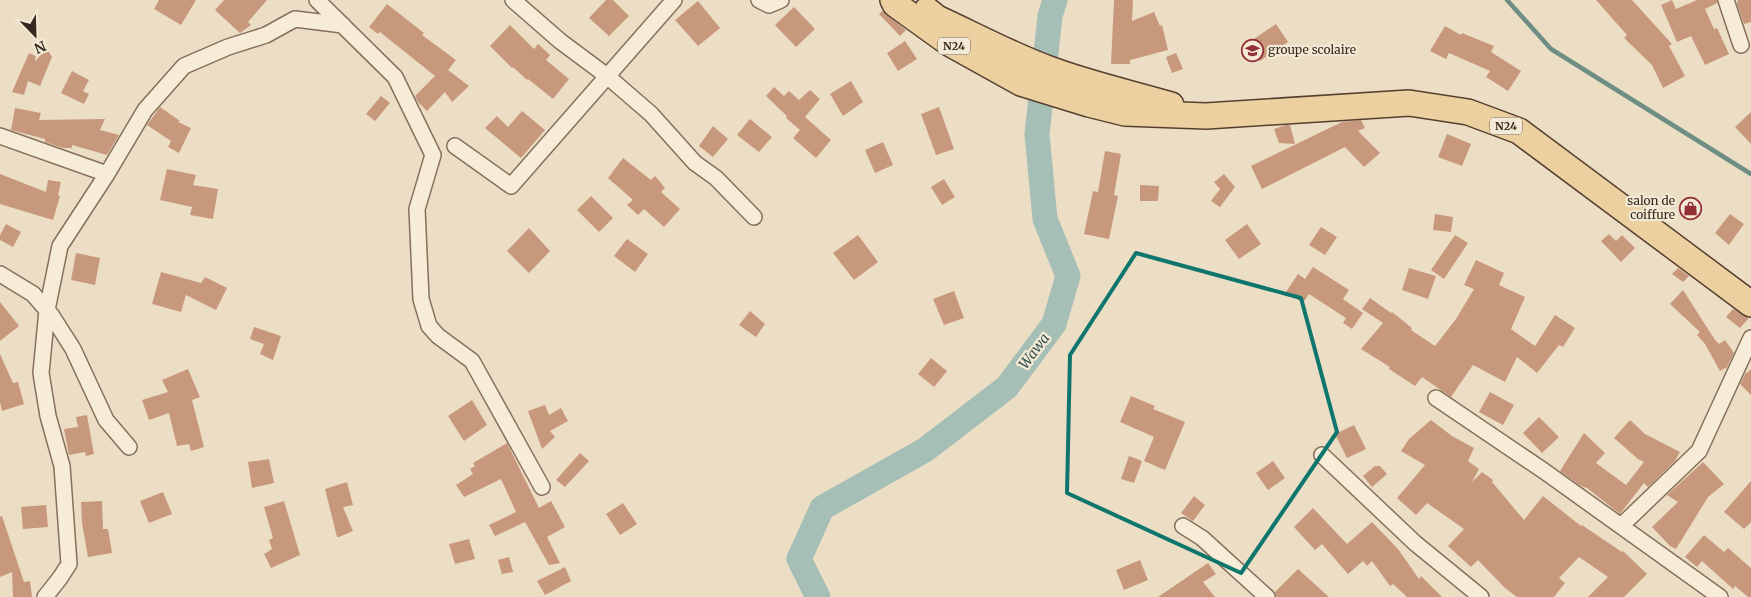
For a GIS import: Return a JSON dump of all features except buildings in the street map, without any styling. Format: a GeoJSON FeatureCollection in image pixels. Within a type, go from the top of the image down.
{"type":"FeatureCollection","features":[{"type":"Feature","properties":{"kind":"main road","name":"N24"},"geometry":{"type":"LineString","coordinates":[[897,1],[949,43],[1049,80],[1090,104],[1125,113],[1206,116],[1409,103],[1468,112],[1519,131],[1751,304]]}},
{"type":"Feature","properties":{"kind":"street"},"geometry":{"type":"LineString","coordinates":[[316,0],[395,77],[433,155],[417,209],[421,299],[429,326],[438,336],[472,361],[542,487]]}},
{"type":"Feature","properties":{"kind":"street"},"geometry":{"type":"LineString","coordinates":[[512,0],[651,114],[695,163],[716,178],[754,217]]}},
{"type":"Feature","properties":{"kind":"street"},"geometry":{"type":"LineString","coordinates":[[455,146],[511,186],[674,0]]}},
{"type":"Feature","properties":{"kind":"street"},"geometry":{"type":"LineString","coordinates":[[759,0],[769,5],[781,0]]}},
{"type":"Feature","properties":{"kind":"street"},"geometry":{"type":"LineString","coordinates":[[1726,0],[1740,45]]}},
{"type":"Feature","properties":{"kind":"street"},"geometry":{"type":"LineString","coordinates":[[45,597],[68,564],[62,466],[48,416],[41,373],[47,310],[60,246],[107,174],[145,110],[184,66],[228,47],[266,35],[295,19],[342,25]]}},
{"type":"Feature","properties":{"kind":"street"},"geometry":{"type":"LineString","coordinates":[[0,136],[107,174]]}},
{"type":"Feature","properties":{"kind":"street"},"geometry":{"type":"LineString","coordinates":[[0,274],[33,294],[47,310],[73,349],[106,420],[129,447]]}},
{"type":"Feature","properties":{"kind":"street"},"geometry":{"type":"LineString","coordinates":[[1621,526],[1699,451],[1751,338]]}},
{"type":"Feature","properties":{"kind":"street"},"geometry":{"type":"LineString","coordinates":[[1436,398],[1544,471],[1720,597]]}},
{"type":"Feature","properties":{"kind":"street"},"geometry":{"type":"LineString","coordinates":[[1322,455],[1415,543],[1481,597]]}},
{"type":"Feature","properties":{"kind":"street"},"geometry":{"type":"LineString","coordinates":[[1183,526],[1202,538],[1267,597]]}},
{"type":"Feature","properties":{"kind":"highlighted area"},"geometry":{"type":"Polygon","coordinates":[[[1136,253],[1301,298],[1337,432],[1241,573],[1067,493],[1070,355],[1136,253]]]}},
{"type":"Feature","properties":{"kind":"waterway","name":"Wawa"},"geometry":{"type":"LineString","coordinates":[[818,597],[799,559],[822,508],[925,450],[1007,387],[1054,324],[1068,276],[1045,219],[1037,134],[1050,16],[1055,0]]}},
{"type":"Feature","properties":{"kind":"waterway"},"geometry":{"type":"LineString","coordinates":[[1507,0],[1551,49],[1751,174]]}},
{"type":"Feature","properties":{"kind":"place","name":"groupe scolaire"},"geometry":{"type":"Point","coordinates":[1252,50]}},
{"type":"Feature","properties":{"kind":"place","name":"salon de coiffure"},"geometry":{"type":"Point","coordinates":[1691,208]}}]}
